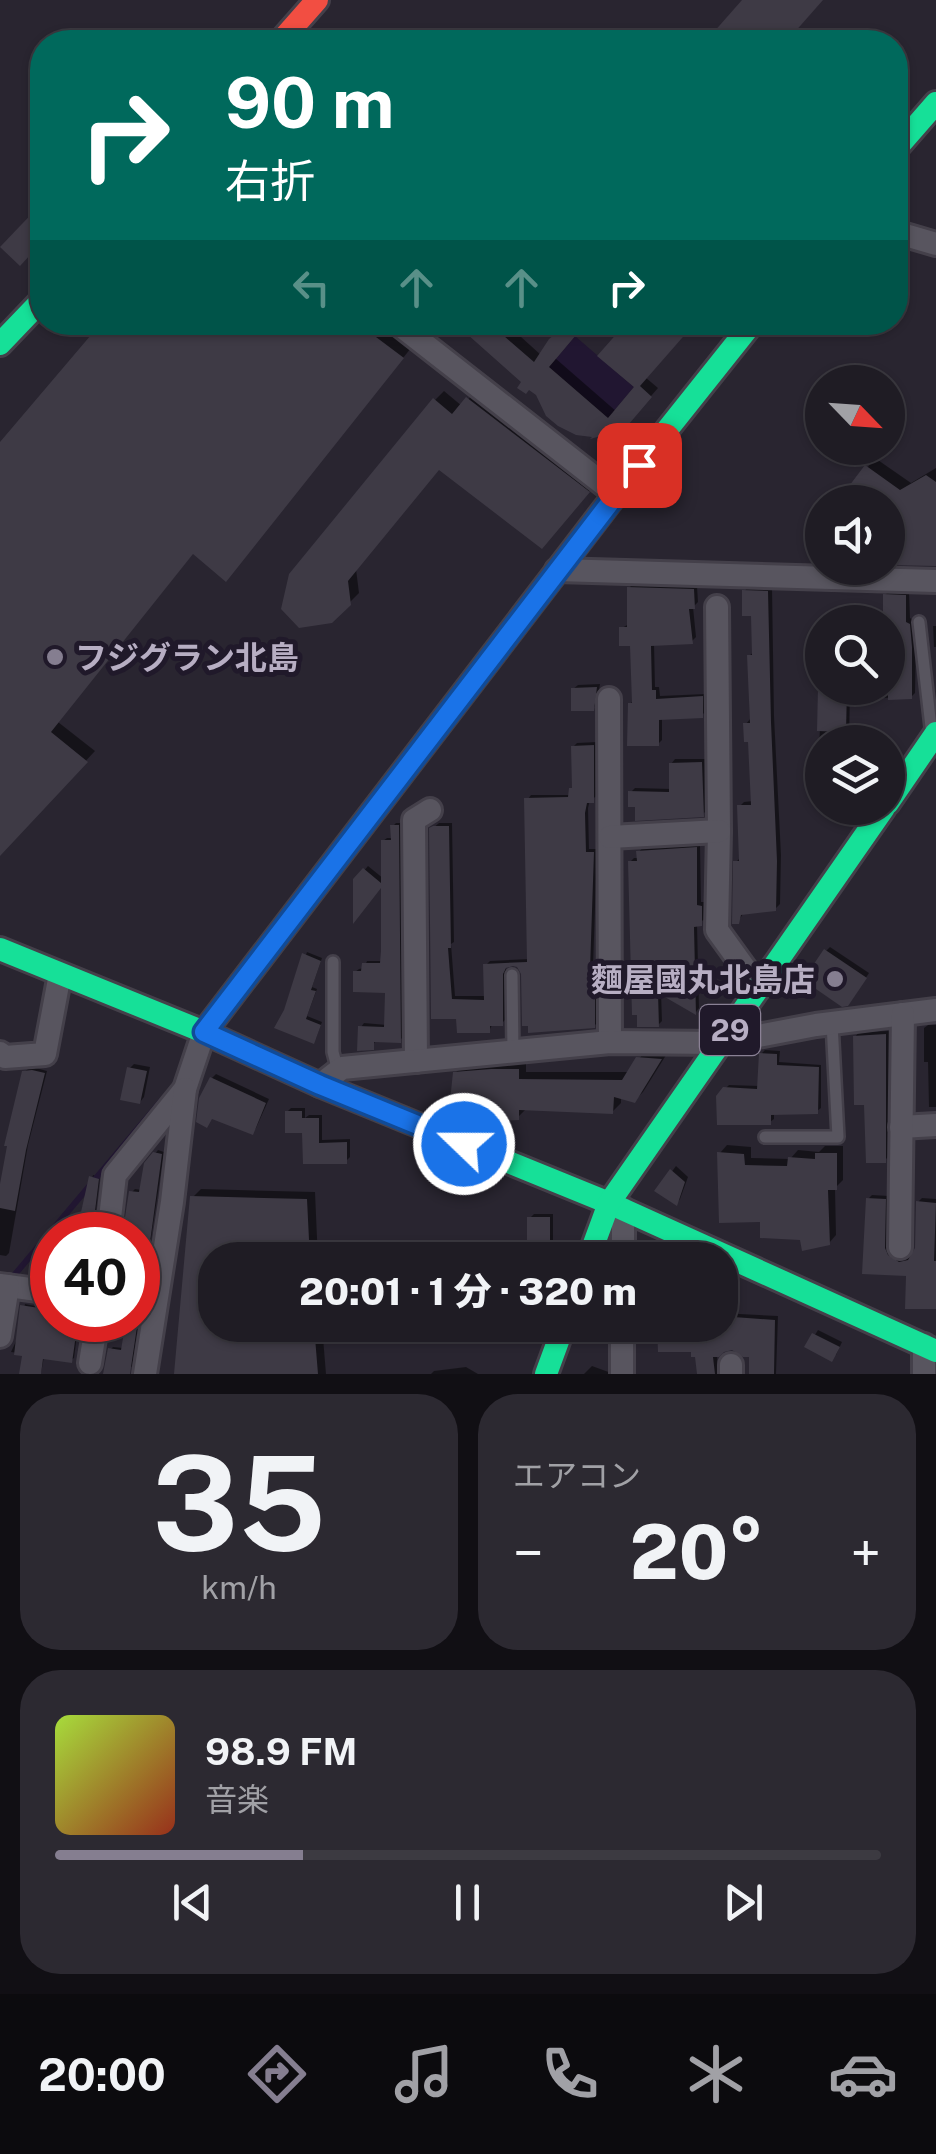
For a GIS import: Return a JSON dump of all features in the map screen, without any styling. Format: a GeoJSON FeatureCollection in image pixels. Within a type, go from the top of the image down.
{"type":"FeatureCollection","features":[{"type":"Feature","properties":{"kind":"street"},"geometry":{"type":"LineString","coordinates":[[291,30],[317,0]]}},
{"type":"Feature","properties":{"kind":"street"},"geometry":{"type":"LineString","coordinates":[[908,135],[936,103]]}},
{"type":"Feature","properties":{"kind":"street"},"geometry":{"type":"LineString","coordinates":[[908,236],[936,244]]}},
{"type":"Feature","properties":{"kind":"street"},"geometry":{"type":"LineString","coordinates":[[0,344],[30,313]]}},
{"type":"Feature","properties":{"kind":"street"},"geometry":{"type":"LineString","coordinates":[[413,335],[616,494]]}},
{"type":"Feature","properties":{"kind":"street"},"geometry":{"type":"LineString","coordinates":[[145,1374],[185,1089],[204,1032],[557,570],[743,335]]}},
{"type":"Feature","properties":{"kind":"street"},"geometry":{"type":"LineString","coordinates":[[557,570],[936,581]]}},
{"type":"Feature","properties":{"kind":"street"},"geometry":{"type":"LineString","coordinates":[[717,607],[717,930],[760,988]]}},
{"type":"Feature","properties":{"kind":"street"},"geometry":{"type":"LineString","coordinates":[[610,698],[610,1042]]}},
{"type":"Feature","properties":{"kind":"street","name":"29"},"geometry":{"type":"LineString","coordinates":[[905,777],[934,735]]}},
{"type":"Feature","properties":{"kind":"street"},"geometry":{"type":"LineString","coordinates":[[416,1061],[414,820],[430,810]]}},
{"type":"Feature","properties":{"kind":"street","name":"29"},"geometry":{"type":"LineString","coordinates":[[597,1242],[616,1206],[721,1043],[872,825]]}},
{"type":"Feature","properties":{"kind":"street"},"geometry":{"type":"LineString","coordinates":[[610,837],[719,831]]}},
{"type":"Feature","properties":{"kind":"street"},"geometry":{"type":"LineString","coordinates":[[0,950],[329,1078],[930,1348],[924,1374]]}},
{"type":"Feature","properties":{"kind":"street"},"geometry":{"type":"LineString","coordinates":[[2,1064],[45,1054],[60,974]]}},
{"type":"Feature","properties":{"kind":"street"},"geometry":{"type":"LineString","coordinates":[[329,1078],[342,1068],[610,1042],[721,1043],[936,1010]]}},
{"type":"Feature","properties":{"kind":"street"},"geometry":{"type":"LineString","coordinates":[[900,1247],[902,1014]]}},
{"type":"Feature","properties":{"kind":"street"},"geometry":{"type":"LineString","coordinates":[[111,1212],[116,1175],[185,1089]]}},
{"type":"Feature","properties":{"kind":"street"},"geometry":{"type":"LineString","coordinates":[[902,1127],[936,1125]]}},
{"type":"Feature","properties":{"kind":"street"},"geometry":{"type":"LineString","coordinates":[[616,1206],[621,1242]]}},
{"type":"Feature","properties":{"kind":"street"},"geometry":{"type":"LineString","coordinates":[[0,1336],[4,1286],[30,1289]]}},
{"type":"Feature","properties":{"kind":"street"},"geometry":{"type":"LineString","coordinates":[[90,1363],[93,1342]]}},
{"type":"Feature","properties":{"kind":"street"},"geometry":{"type":"LineString","coordinates":[[546,1374],[558,1342]]}},
{"type":"Feature","properties":{"kind":"street"},"geometry":{"type":"LineString","coordinates":[[622,1342],[622,1374]]}},
{"type":"Feature","properties":{"kind":"lane"},"geometry":{"type":"LineString","coordinates":[[919,622],[934,735]]}},
{"type":"Feature","properties":{"kind":"lane"},"geometry":{"type":"LineString","coordinates":[[329,1078],[333,1052],[333,962]]}},
{"type":"Feature","properties":{"kind":"lane"},"geometry":{"type":"LineString","coordinates":[[512,974],[513,1052]]}},
{"type":"Feature","properties":{"kind":"lane"},"geometry":{"type":"LineString","coordinates":[[765,1137],[838,1137],[832,1023]]}},
{"type":"Feature","properties":{"kind":"shaded area"},"geometry":{"type":"Polygon","coordinates":[[[575,336],[634,387],[608,418],[549,367],[575,336]]]}},
{"type":"Feature","properties":{"kind":"building"},"geometry":{"type":"Polygon","coordinates":[[[742,0],[823,0],[797,30],[716,30],[742,0]]]}},
{"type":"Feature","properties":{"kind":"building"},"geometry":{"type":"Polygon","coordinates":[[[30,216],[30,255],[20,266],[0,247],[30,216]]]}},
{"type":"Feature","properties":{"kind":"building","name":"フジグラン北島"},"geometry":{"type":"Polygon","coordinates":[[[91,335],[373,335],[404,358],[226,582],[193,554],[51,732],[88,762],[0,856],[0,442],[91,335]]]}},
{"type":"Feature","properties":{"kind":"building"},"geometry":{"type":"Polygon","coordinates":[[[468,335],[505,335],[534,362],[554,335],[576,335],[549,367],[608,418],[634,387],[597,356],[616,335],[685,335],[640,386],[652,397],[617,437],[612,433],[590,439],[558,426],[546,416],[536,395],[517,388],[521,382],[468,335]]]}},
{"type":"Feature","properties":{"kind":"building"},"geometry":{"type":"Polygon","coordinates":[[[466,397],[590,492],[542,549],[439,470],[348,581],[351,605],[332,623],[299,628],[281,609],[289,574],[433,398],[452,414],[466,397]]]}},
{"type":"Feature","properties":{"kind":"building"},"geometry":{"type":"Polygon","coordinates":[[[865,465],[893,485],[850,485],[865,465]]]}},
{"type":"Feature","properties":{"kind":"building"},"geometry":{"type":"Polygon","coordinates":[[[926,475],[936,482],[936,566],[905,565],[905,487],[926,475]]]}},
{"type":"Feature","properties":{"kind":"building"},"geometry":{"type":"Polygon","coordinates":[[[627,587],[694,589],[695,609],[689,609],[693,644],[651,646],[652,690],[656,690],[656,699],[703,696],[703,718],[659,720],[659,746],[627,746],[628,703],[632,703],[630,646],[619,646],[619,627],[627,627],[627,587]]]}},
{"type":"Feature","properties":{"kind":"building"},"geometry":{"type":"Polygon","coordinates":[[[742,590],[768,591],[776,911],[741,915],[739,924],[732,924],[733,861],[739,861],[737,805],[751,805],[748,742],[744,742],[743,723],[750,723],[747,655],[752,655],[751,616],[742,616],[742,590]]]}},
{"type":"Feature","properties":{"kind":"building"},"geometry":{"type":"Polygon","coordinates":[[[883,594],[906,595],[912,699],[905,699],[905,605],[883,605],[883,594]]]}},
{"type":"Feature","properties":{"kind":"building"},"geometry":{"type":"Polygon","coordinates":[[[597,687],[594,711],[571,711],[571,688],[597,687]]]}},
{"type":"Feature","properties":{"kind":"building"},"geometry":{"type":"Polygon","coordinates":[[[818,705],[847,705],[846,725],[817,725],[818,705]]]}},
{"type":"Feature","properties":{"kind":"building"},"geometry":{"type":"Polygon","coordinates":[[[594,745],[594,803],[587,803],[585,813],[586,852],[594,852],[590,970],[595,970],[595,1028],[528,1033],[528,1026],[522,1026],[521,974],[513,966],[503,974],[503,1026],[490,1026],[490,1033],[457,1033],[456,1019],[431,1019],[429,828],[449,826],[448,948],[452,999],[484,1000],[483,964],[527,962],[524,798],[568,797],[572,788],[571,746],[594,745]]]}},
{"type":"Feature","properties":{"kind":"building"},"geometry":{"type":"Polygon","coordinates":[[[702,762],[704,817],[635,821],[635,807],[628,807],[628,791],[669,792],[669,763],[702,762]]]}},
{"type":"Feature","properties":{"kind":"building"},"geometry":{"type":"Polygon","coordinates":[[[390,825],[399,825],[401,1043],[374,1042],[374,1050],[357,1051],[358,1026],[384,1027],[385,993],[353,992],[353,971],[361,971],[362,963],[380,963],[381,888],[353,924],[353,879],[363,868],[381,883],[381,840],[391,840],[390,825]]]}},
{"type":"Feature","properties":{"kind":"building"},"geometry":{"type":"Polygon","coordinates":[[[697,847],[697,905],[702,906],[702,926],[694,927],[696,1015],[658,993],[659,1027],[637,1027],[637,1015],[632,1015],[628,861],[637,861],[636,851],[697,847]]]}},
{"type":"Feature","properties":{"kind":"building","name":"麵屋國丸北島店"},"geometry":{"type":"Polygon","coordinates":[[[824,949],[867,978],[848,1006],[842,1007],[803,980],[824,949]]]}},
{"type":"Feature","properties":{"kind":"building"},"geometry":{"type":"Polygon","coordinates":[[[302,953],[321,961],[306,1019],[321,1025],[314,1044],[274,1028],[284,1010],[302,953]]]}},
{"type":"Feature","properties":{"kind":"building"},"geometry":{"type":"Polygon","coordinates":[[[886,1034],[886,1163],[866,1163],[864,1105],[854,1105],[853,1036],[886,1034]]]}},
{"type":"Feature","properties":{"kind":"building"},"geometry":{"type":"Polygon","coordinates":[[[759,1053],[777,1054],[777,1065],[819,1067],[818,1114],[771,1115],[771,1125],[717,1125],[716,1096],[723,1087],[757,1089],[759,1053]]]}},
{"type":"Feature","properties":{"kind":"building"},"geometry":{"type":"Polygon","coordinates":[[[636,1057],[662,1059],[635,1103],[614,1097],[613,1114],[519,1110],[519,1120],[490,1121],[490,1116],[449,1111],[453,1072],[519,1069],[519,1079],[622,1080],[636,1057]]]}},
{"type":"Feature","properties":{"kind":"building"},"geometry":{"type":"Polygon","coordinates":[[[127,1067],[147,1071],[140,1104],[120,1100],[127,1067]]]}},
{"type":"Feature","properties":{"kind":"building"},"geometry":{"type":"Polygon","coordinates":[[[22,1071],[45,1073],[15,1211],[0,1208],[4,1146],[22,1071]]]}},
{"type":"Feature","properties":{"kind":"building"},"geometry":{"type":"Polygon","coordinates":[[[210,1077],[266,1103],[253,1135],[212,1119],[207,1128],[196,1122],[199,1098],[210,1077]]]}},
{"type":"Feature","properties":{"kind":"building"},"geometry":{"type":"Polygon","coordinates":[[[285,1111],[302,1111],[302,1118],[319,1118],[319,1143],[347,1142],[347,1164],[303,1164],[302,1133],[285,1133],[285,1111]]]}},
{"type":"Feature","properties":{"kind":"building"},"geometry":{"type":"Polygon","coordinates":[[[153,1152],[162,1154],[154,1212],[126,1212],[129,1191],[139,1192],[144,1163],[153,1152]]]}},
{"type":"Feature","properties":{"kind":"building"},"geometry":{"type":"Polygon","coordinates":[[[717,1152],[744,1154],[745,1165],[787,1166],[788,1157],[815,1159],[815,1153],[837,1153],[837,1190],[828,1190],[830,1245],[802,1251],[800,1240],[760,1238],[760,1222],[719,1223],[717,1152]]]}},
{"type":"Feature","properties":{"kind":"building"},"geometry":{"type":"Polygon","coordinates":[[[670,1169],[685,1182],[677,1206],[654,1191],[670,1169]]]}},
{"type":"Feature","properties":{"kind":"building"},"geometry":{"type":"Polygon","coordinates":[[[89,1176],[99,1179],[95,1212],[81,1212],[89,1176]]]}},
{"type":"Feature","properties":{"kind":"building"},"geometry":{"type":"Polygon","coordinates":[[[190,1196],[307,1199],[309,1242],[198,1242],[198,1342],[315,1342],[318,1374],[174,1374],[190,1196]]]}},
{"type":"Feature","properties":{"kind":"building"},"geometry":{"type":"Polygon","coordinates":[[[866,1198],[886,1199],[885,1248],[899,1262],[908,1260],[915,1248],[916,1201],[936,1203],[936,1309],[905,1309],[906,1276],[862,1274],[866,1198]]]}},
{"type":"Feature","properties":{"kind":"building"},"geometry":{"type":"Polygon","coordinates":[[[527,1217],[550,1217],[550,1242],[527,1242],[527,1217]]]}},
{"type":"Feature","properties":{"kind":"building"},"geometry":{"type":"Polygon","coordinates":[[[20,1305],[30,1307],[30,1342],[75,1342],[72,1363],[43,1359],[41,1374],[19,1374],[22,1356],[14,1355],[20,1305]]]}},
{"type":"Feature","properties":{"kind":"building"},"geometry":{"type":"Polygon","coordinates":[[[738,1317],[775,1320],[774,1374],[749,1374],[749,1357],[732,1350],[713,1357],[715,1374],[697,1374],[691,1352],[658,1352],[658,1342],[738,1342],[738,1317]]]}},
{"type":"Feature","properties":{"kind":"building"},"geometry":{"type":"Polygon","coordinates":[[[812,1333],[840,1347],[832,1362],[804,1347],[812,1333]]]}},
{"type":"Feature","properties":{"kind":"building"},"geometry":{"type":"Polygon","coordinates":[[[122,1342],[135,1342],[130,1374],[103,1374],[108,1348],[121,1350],[122,1342]]]}},
{"type":"Feature","properties":{"kind":"waterway"},"geometry":{"type":"LineString","coordinates":[[11,1279],[161,1101]]}},
{"type":"Feature","properties":{"kind":"traffic: fast"},"geometry":{"type":"LineString","coordinates":[[908,135],[936,103]]}},
{"type":"Feature","properties":{"kind":"traffic: fast"},"geometry":{"type":"LineString","coordinates":[[0,344],[30,313]]}},
{"type":"Feature","properties":{"kind":"traffic: fast"},"geometry":{"type":"LineString","coordinates":[[204,1032],[743,335]]}},
{"type":"Feature","properties":{"kind":"traffic: fast"},"geometry":{"type":"LineString","coordinates":[[905,778],[936,733]]}},
{"type":"Feature","properties":{"kind":"traffic: fast"},"geometry":{"type":"LineString","coordinates":[[595,1242],[609,1203],[872,825]]}},
{"type":"Feature","properties":{"kind":"traffic: fast"},"geometry":{"type":"LineString","coordinates":[[0,949],[609,1203],[936,1351]]}},
{"type":"Feature","properties":{"kind":"traffic: fast"},"geometry":{"type":"LineString","coordinates":[[546,1374],[558,1342]]}},
{"type":"Feature","properties":{"kind":"traffic: jam"},"geometry":{"type":"LineString","coordinates":[[291,30],[317,0]]}},
{"type":"Feature","properties":{"kind":"place","name":"フジグラン北島"},"geometry":{"type":"Point","coordinates":[55,657]}},
{"type":"Feature","properties":{"kind":"place","name":"麵屋國丸北島店"},"geometry":{"type":"Point","coordinates":[835,979]}},
{"type":"Feature","properties":{"kind":"route"},"geometry":{"type":"LineString","coordinates":[[464,1144],[204,1032],[639,465]]}}]}
